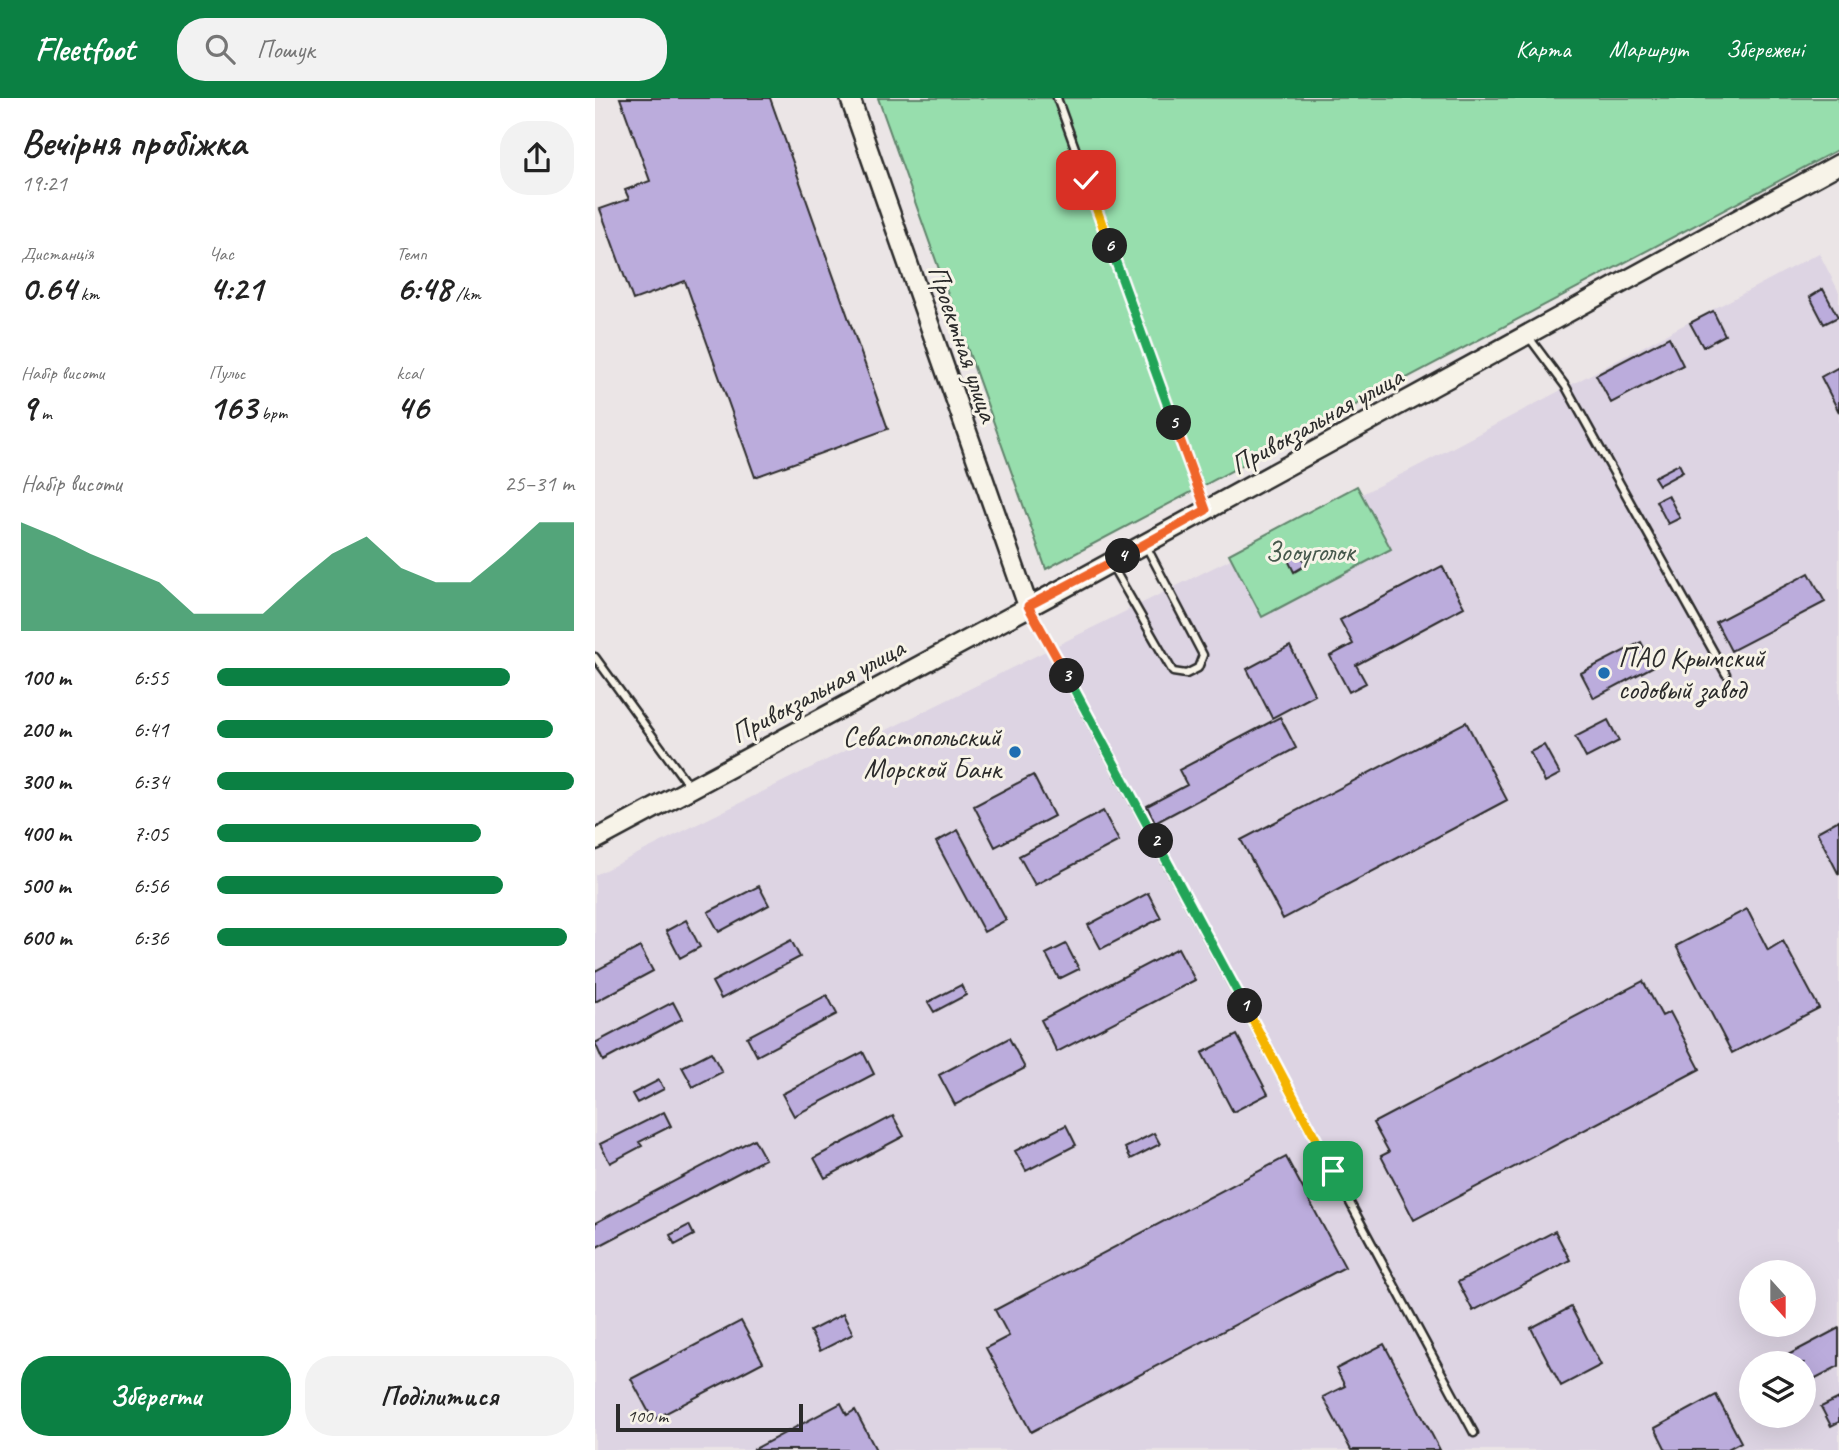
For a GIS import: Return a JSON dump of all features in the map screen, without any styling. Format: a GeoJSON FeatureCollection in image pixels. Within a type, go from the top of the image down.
{"type":"FeatureCollection","features":[{"type":"Feature","properties":{"kind":"main road","name":"Проектная улица"},"geometry":{"type":"LineString","coordinates":[[850,98],[1028,606]]}},
{"type":"Feature","properties":{"kind":"main road","name":"Привокзальная улица"},"geometry":{"type":"LineString","coordinates":[[595,840],[1145,544],[1839,164]]}},
{"type":"Feature","properties":{"kind":"lane"},"geometry":{"type":"LineString","coordinates":[[1057,98],[1206,510]]}},
{"type":"Feature","properties":{"kind":"lane"},"geometry":{"type":"LineString","coordinates":[[1527,334],[1566,387],[1726,674]]}},
{"type":"Feature","properties":{"kind":"lane"},"geometry":{"type":"LineString","coordinates":[[1110,562],[1173,672],[1186,674],[1198,668],[1203,655],[1145,544]]}},
{"type":"Feature","properties":{"kind":"lane"},"geometry":{"type":"LineString","coordinates":[[1028,606],[1474,1433]]}},
{"type":"Feature","properties":{"kind":"lane"},"geometry":{"type":"LineString","coordinates":[[595,657],[691,788]]}},
{"type":"Feature","properties":{"kind":"shaded area"},"geometry":{"type":"Polygon","coordinates":[[[1819,253],[1839,292],[1839,1450],[595,1450],[595,875],[1416,467],[1819,253]]]}},
{"type":"Feature","properties":{"kind":"green space"},"geometry":{"type":"Polygon","coordinates":[[[878,98],[1839,98],[1839,149],[1046,569],[878,98]]]}},
{"type":"Feature","properties":{"kind":"green space","name":"Зооуголок"},"geometry":{"type":"Polygon","coordinates":[[[1357,486],[1391,549],[1262,617],[1229,554],[1357,486]]]}},
{"type":"Feature","properties":{"kind":"building"},"geometry":{"type":"Polygon","coordinates":[[[620,98],[770,98],[888,429],[755,477],[685,281],[633,300],[600,209],[629,199],[625,190],[650,181],[620,98]]]}},
{"type":"Feature","properties":{"kind":"building"},"geometry":{"type":"Polygon","coordinates":[[[1823,289],[1838,317],[1824,324],[1810,297],[1823,289]]]}},
{"type":"Feature","properties":{"kind":"building"},"geometry":{"type":"Polygon","coordinates":[[[1713,311],[1725,335],[1703,347],[1690,323],[1713,311]]]}},
{"type":"Feature","properties":{"kind":"building"},"geometry":{"type":"Polygon","coordinates":[[[1669,337],[1683,365],[1611,403],[1596,375],[1669,337]]]}},
{"type":"Feature","properties":{"kind":"building"},"geometry":{"type":"Polygon","coordinates":[[[1839,367],[1839,412],[1821,377],[1839,367]]]}},
{"type":"Feature","properties":{"kind":"building"},"geometry":{"type":"Polygon","coordinates":[[[1679,464],[1683,472],[1659,485],[1654,477],[1679,464]]]}},
{"type":"Feature","properties":{"kind":"building"},"geometry":{"type":"Polygon","coordinates":[[[1668,495],[1680,518],[1668,524],[1656,501],[1668,495]]]}},
{"type":"Feature","properties":{"kind":"building"},"geometry":{"type":"Polygon","coordinates":[[[1299,552],[1306,565],[1294,572],[1287,558],[1299,552]]]}},
{"type":"Feature","properties":{"kind":"building"},"geometry":{"type":"Polygon","coordinates":[[[1442,566],[1464,607],[1356,665],[1366,683],[1349,692],[1330,656],[1353,644],[1340,620],[1442,566]]]}},
{"type":"Feature","properties":{"kind":"building"},"geometry":{"type":"Polygon","coordinates":[[[1809,573],[1825,602],[1731,651],[1716,622],[1809,573]]]}},
{"type":"Feature","properties":{"kind":"building"},"geometry":{"type":"Polygon","coordinates":[[[1641,642],[1654,666],[1594,698],[1581,673],[1641,642]]]}},
{"type":"Feature","properties":{"kind":"building"},"geometry":{"type":"Polygon","coordinates":[[[1290,646],[1315,695],[1272,718],[1247,669],[1290,646]]]}},
{"type":"Feature","properties":{"kind":"building"},"geometry":{"type":"Polygon","coordinates":[[[1280,717],[1296,748],[1155,823],[1147,806],[1187,785],[1179,770],[1280,717]]]}},
{"type":"Feature","properties":{"kind":"building"},"geometry":{"type":"Polygon","coordinates":[[[1608,720],[1619,741],[1586,758],[1575,737],[1608,720]]]}},
{"type":"Feature","properties":{"kind":"building"},"geometry":{"type":"Polygon","coordinates":[[[1466,722],[1507,800],[1283,919],[1241,840],[1466,722]]]}},
{"type":"Feature","properties":{"kind":"building"},"geometry":{"type":"Polygon","coordinates":[[[1544,745],[1560,774],[1545,782],[1530,752],[1544,745]]]}},
{"type":"Feature","properties":{"kind":"building"},"geometry":{"type":"Polygon","coordinates":[[[1033,775],[1054,816],[995,847],[974,806],[1033,775]]]}},
{"type":"Feature","properties":{"kind":"building"},"geometry":{"type":"Polygon","coordinates":[[[1103,811],[1119,841],[1035,885],[1019,856],[1103,811]]]}},
{"type":"Feature","properties":{"kind":"building"},"geometry":{"type":"Polygon","coordinates":[[[1839,820],[1839,875],[1817,832],[1839,820]]]}},
{"type":"Feature","properties":{"kind":"building"},"geometry":{"type":"Polygon","coordinates":[[[958,830],[1006,920],[984,932],[936,842],[958,830]]]}},
{"type":"Feature","properties":{"kind":"building"},"geometry":{"type":"Polygon","coordinates":[[[759,886],[769,905],[719,932],[708,912],[759,886]]]}},
{"type":"Feature","properties":{"kind":"building"},"geometry":{"type":"Polygon","coordinates":[[[1148,893],[1161,918],[1101,949],[1088,925],[1148,893]]]}},
{"type":"Feature","properties":{"kind":"building"},"geometry":{"type":"Polygon","coordinates":[[[1747,909],[1768,950],[1783,941],[1819,1008],[1732,1053],[1676,946],[1747,909]]]}},
{"type":"Feature","properties":{"kind":"building"},"geometry":{"type":"Polygon","coordinates":[[[686,920],[700,947],[680,958],[666,931],[686,920]]]}},
{"type":"Feature","properties":{"kind":"building"},"geometry":{"type":"Polygon","coordinates":[[[791,940],[800,957],[721,999],[712,982],[791,940]]]}},
{"type":"Feature","properties":{"kind":"building"},"geometry":{"type":"Polygon","coordinates":[[[1066,944],[1079,969],[1059,979],[1046,954],[1066,944]]]}},
{"type":"Feature","properties":{"kind":"building"},"geometry":{"type":"Polygon","coordinates":[[[640,947],[653,971],[595,1002],[595,971],[640,947]]]}},
{"type":"Feature","properties":{"kind":"building"},"geometry":{"type":"Polygon","coordinates":[[[1178,948],[1195,980],[1057,1052],[1041,1020],[1178,948]]]}},
{"type":"Feature","properties":{"kind":"building"},"geometry":{"type":"Polygon","coordinates":[[[1643,981],[1662,1016],[1670,1012],[1700,1069],[1414,1220],[1381,1156],[1389,1152],[1373,1123],[1643,981]]]}},
{"type":"Feature","properties":{"kind":"building"},"geometry":{"type":"Polygon","coordinates":[[[961,985],[966,995],[934,1012],[928,1002],[961,985]]]}},
{"type":"Feature","properties":{"kind":"building"},"geometry":{"type":"Polygon","coordinates":[[[827,995],[837,1014],[757,1056],[747,1037],[827,995]]]}},
{"type":"Feature","properties":{"kind":"building"},"geometry":{"type":"Polygon","coordinates":[[[673,1002],[682,1019],[603,1061],[595,1043],[673,1002]]]}},
{"type":"Feature","properties":{"kind":"building"},"geometry":{"type":"Polygon","coordinates":[[[1237,1035],[1268,1094],[1233,1112],[1202,1053],[1237,1035]]]}},
{"type":"Feature","properties":{"kind":"building"},"geometry":{"type":"Polygon","coordinates":[[[1009,1038],[1025,1068],[955,1105],[939,1075],[1009,1038]]]}},
{"type":"Feature","properties":{"kind":"building"},"geometry":{"type":"Polygon","coordinates":[[[711,1052],[722,1072],[693,1087],[682,1067],[711,1052]]]}},
{"type":"Feature","properties":{"kind":"building"},"geometry":{"type":"Polygon","coordinates":[[[863,1052],[874,1074],[794,1116],[782,1094],[863,1052]]]}},
{"type":"Feature","properties":{"kind":"building"},"geometry":{"type":"Polygon","coordinates":[[[659,1080],[664,1089],[637,1103],[632,1094],[659,1080]]]}},
{"type":"Feature","properties":{"kind":"building"},"geometry":{"type":"Polygon","coordinates":[[[664,1112],[671,1126],[639,1142],[642,1146],[610,1163],[600,1144],[664,1112]]]}},
{"type":"Feature","properties":{"kind":"building"},"geometry":{"type":"Polygon","coordinates":[[[893,1116],[904,1136],[825,1178],[814,1158],[893,1116]]]}},
{"type":"Feature","properties":{"kind":"building"},"geometry":{"type":"Polygon","coordinates":[[[1066,1125],[1076,1145],[1026,1171],[1015,1151],[1066,1125]]]}},
{"type":"Feature","properties":{"kind":"building"},"geometry":{"type":"Polygon","coordinates":[[[1154,1133],[1160,1144],[1131,1159],[1125,1148],[1154,1133]]]}},
{"type":"Feature","properties":{"kind":"building"},"geometry":{"type":"Polygon","coordinates":[[[754,1139],[765,1159],[595,1248],[595,1223],[754,1139]]]}},
{"type":"Feature","properties":{"kind":"building"},"geometry":{"type":"Polygon","coordinates":[[[1286,1157],[1345,1267],[1031,1432],[986,1348],[1009,1336],[995,1310],[1286,1157]]]}},
{"type":"Feature","properties":{"kind":"building"},"geometry":{"type":"Polygon","coordinates":[[[689,1225],[694,1235],[675,1245],[670,1235],[689,1225]]]}},
{"type":"Feature","properties":{"kind":"building"},"geometry":{"type":"Polygon","coordinates":[[[1555,1231],[1570,1260],[1473,1311],[1458,1282],[1555,1231]]]}},
{"type":"Feature","properties":{"kind":"building"},"geometry":{"type":"Polygon","coordinates":[[[1571,1307],[1601,1365],[1561,1386],[1531,1328],[1571,1307]]]}},
{"type":"Feature","properties":{"kind":"building"},"geometry":{"type":"Polygon","coordinates":[[[843,1314],[853,1334],[820,1351],[810,1331],[843,1314]]]}},
{"type":"Feature","properties":{"kind":"building"},"geometry":{"type":"Polygon","coordinates":[[[741,1321],[763,1362],[653,1420],[631,1379],[741,1321]]]}},
{"type":"Feature","properties":{"kind":"building"},"geometry":{"type":"Polygon","coordinates":[[[1839,1328],[1839,1366],[1816,1378],[1816,1351],[1796,1351],[1839,1328]]]}},
{"type":"Feature","properties":{"kind":"building"},"geometry":{"type":"Polygon","coordinates":[[[1384,1344],[1440,1450],[1351,1450],[1323,1397],[1345,1386],[1336,1369],[1384,1344]]]}},
{"type":"Feature","properties":{"kind":"building"},"geometry":{"type":"Polygon","coordinates":[[[1716,1395],[1741,1442],[1726,1450],[1666,1450],[1655,1428],[1716,1395]]]}},
{"type":"Feature","properties":{"kind":"building"},"geometry":{"type":"Polygon","coordinates":[[[1839,1398],[1839,1422],[1831,1426],[1821,1407],[1839,1398]]]}},
{"type":"Feature","properties":{"kind":"building"},"geometry":{"type":"Polygon","coordinates":[[[841,1403],[847,1415],[855,1410],[876,1450],[753,1450],[841,1403]]]}},
{"type":"Feature","properties":{"kind":"place","name":"ПАО Крымский содовый завод"},"geometry":{"type":"Point","coordinates":[1604,673]}},
{"type":"Feature","properties":{"kind":"place","name":"Севастопольский Морской Банк"},"geometry":{"type":"Point","coordinates":[1015,752]}},
{"type":"Feature","properties":{"kind":"route"},"geometry":{"type":"LineString","coordinates":[[1086,180],[1206,510],[1028,606],[1333,1171]]}}]}
